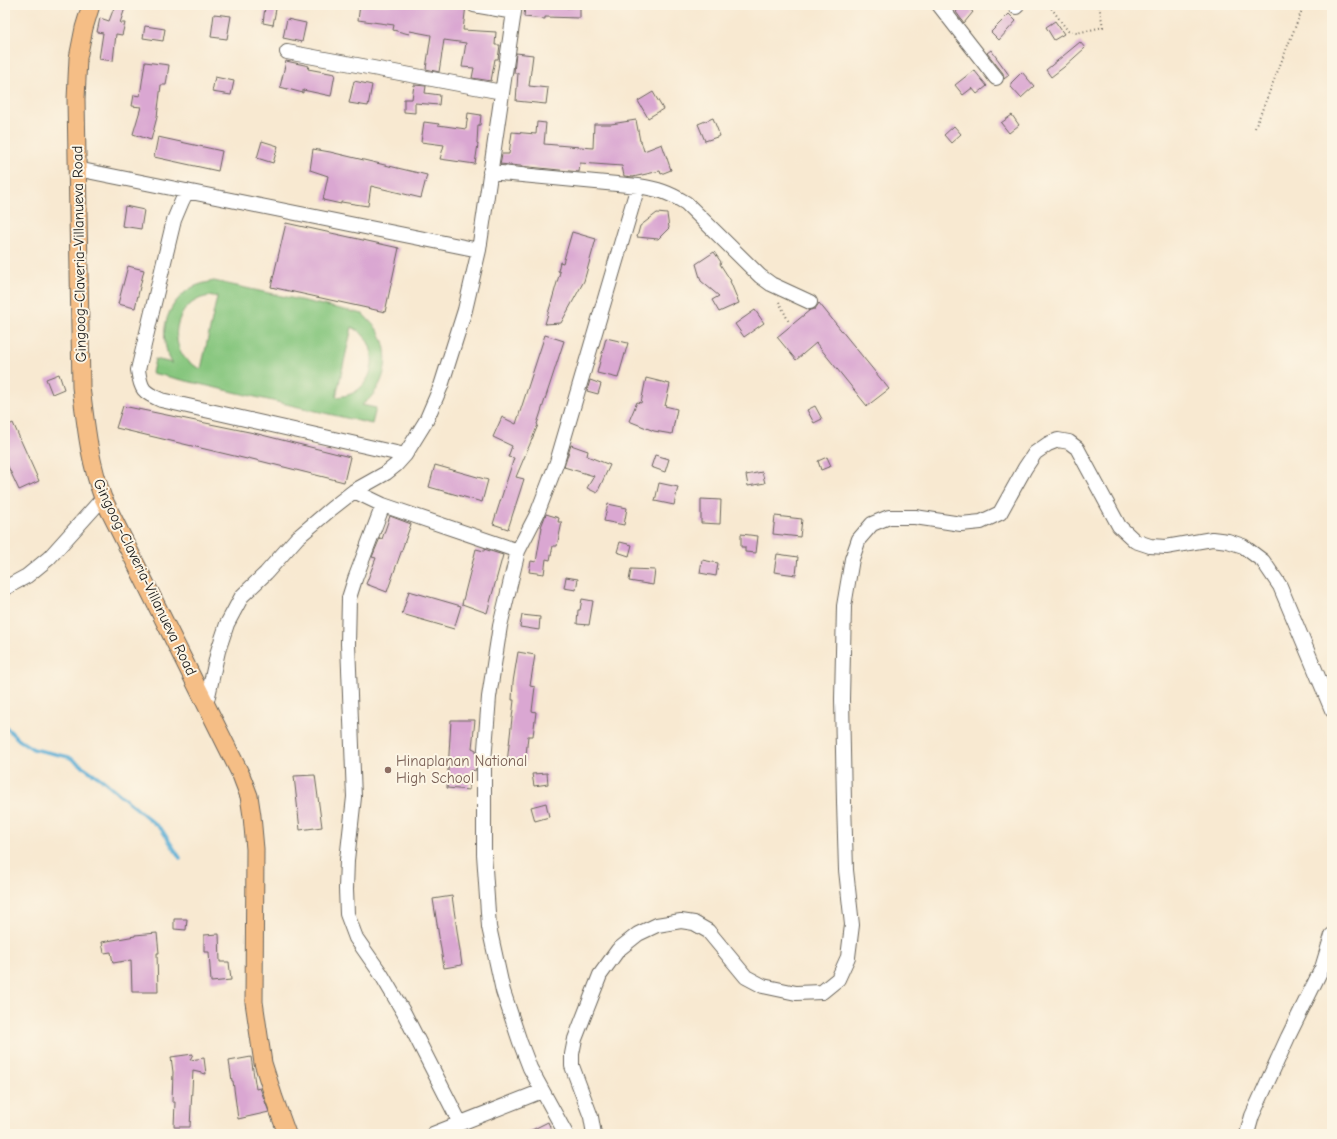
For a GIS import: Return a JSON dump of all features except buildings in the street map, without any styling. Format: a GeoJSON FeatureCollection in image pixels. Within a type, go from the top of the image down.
{"type":"FeatureCollection","features":[{"type":"Feature","properties":{"kind":"main road","name":"Gingoog-Claveria-Villanueva Road"},"geometry":{"type":"LineString","coordinates":[[91,5],[84,28],[78,58],[76,99],[81,387],[87,434],[95,477],[103,498],[241,775],[249,796],[255,849],[254,1002],[263,1063],[287,1134]]}},
{"type":"Feature","properties":{"kind":"street"},"geometry":{"type":"LineString","coordinates":[[206,704],[220,644],[227,624],[242,596],[297,538],[331,509],[354,491],[386,473],[396,465],[405,455],[426,421],[442,386],[465,310],[478,250],[514,8],[474,5]]}},
{"type":"Feature","properties":{"kind":"street"},"geometry":{"type":"LineString","coordinates":[[939,5],[996,78]]}},
{"type":"Feature","properties":{"kind":"street"},"geometry":{"type":"LineString","coordinates":[[287,52],[502,92]]}},
{"type":"Feature","properties":{"kind":"street"},"geometry":{"type":"LineString","coordinates":[[77,169],[478,250]]}},
{"type":"Feature","properties":{"kind":"street"},"geometry":{"type":"LineString","coordinates":[[490,172],[638,186],[656,189],[672,194],[686,203],[760,276],[771,284],[810,302]]}},
{"type":"Feature","properties":{"kind":"street"},"geometry":{"type":"LineString","coordinates":[[566,1134],[530,1068],[503,991],[489,927],[485,861],[484,762],[489,697],[500,626],[518,551],[538,514],[558,462],[638,186]]}},
{"type":"Feature","properties":{"kind":"street"},"geometry":{"type":"LineString","coordinates":[[187,191],[174,220],[138,370],[140,385],[147,394],[161,400],[405,455]]}},
{"type":"Feature","properties":{"kind":"street"},"geometry":{"type":"LineString","coordinates":[[594,1134],[591,1117],[572,1066],[572,1054],[575,1039],[600,975],[618,950],[638,934],[657,925],[681,921],[694,922],[708,932],[746,977],[763,986],[796,993],[822,992],[838,979],[848,957],[852,924],[846,870],[844,802],[842,699],[844,606],[852,559],[859,539],[872,524],[889,517],[915,517],[962,524],[981,522],[1000,513],[1035,453],[1048,444],[1058,440],[1069,442],[1077,448],[1119,526],[1135,541],[1150,546],[1166,547],[1212,539],[1228,541],[1243,546],[1262,561],[1280,586],[1332,710]]}},
{"type":"Feature","properties":{"kind":"street"},"geometry":{"type":"LineString","coordinates":[[354,491],[383,505],[518,551]]}},
{"type":"Feature","properties":{"kind":"street"},"geometry":{"type":"LineString","coordinates":[[5,588],[27,576],[49,558],[103,498]]}},
{"type":"Feature","properties":{"kind":"street"},"geometry":{"type":"LineString","coordinates":[[383,505],[349,598],[348,644],[354,797],[347,860],[347,914],[356,938],[381,974],[404,1013],[460,1123]]}},
{"type":"Feature","properties":{"kind":"street"},"geometry":{"type":"LineString","coordinates":[[1247,1134],[1252,1116],[1288,1037],[1322,968],[1332,935]]}},
{"type":"Feature","properties":{"kind":"street"},"geometry":{"type":"LineString","coordinates":[[433,1134],[542,1091]]}},
{"type":"Feature","properties":{"kind":"path"},"geometry":{"type":"LineString","coordinates":[[1049,5],[1068,31],[1078,33],[1103,27],[1099,5]]}},
{"type":"Feature","properties":{"kind":"path"},"geometry":{"type":"LineString","coordinates":[[1256,128],[1304,5]]}},
{"type":"Feature","properties":{"kind":"green space"},"geometry":{"type":"Polygon","coordinates":[[[214,281],[363,314],[381,336],[384,345],[386,363],[377,389],[362,405],[376,408],[372,424],[152,373],[155,359],[172,363],[165,345],[164,336],[167,318],[176,301],[186,291],[197,285],[214,281]],[[205,297],[196,300],[189,305],[183,312],[177,328],[178,345],[182,354],[190,363],[201,369],[217,297],[205,297]],[[352,327],[336,397],[351,394],[359,389],[364,384],[371,370],[372,355],[367,340],[359,331],[352,327]]]}},
{"type":"Feature","properties":{"kind":"waterway"},"geometry":{"type":"LineString","coordinates":[[5,726],[19,740],[33,749],[69,757],[104,781],[162,830],[180,858]]}},
{"type":"Feature","properties":{"kind":"place","name":"Hinaplanan National High School"},"geometry":{"type":"Point","coordinates":[388,770]}}]}
